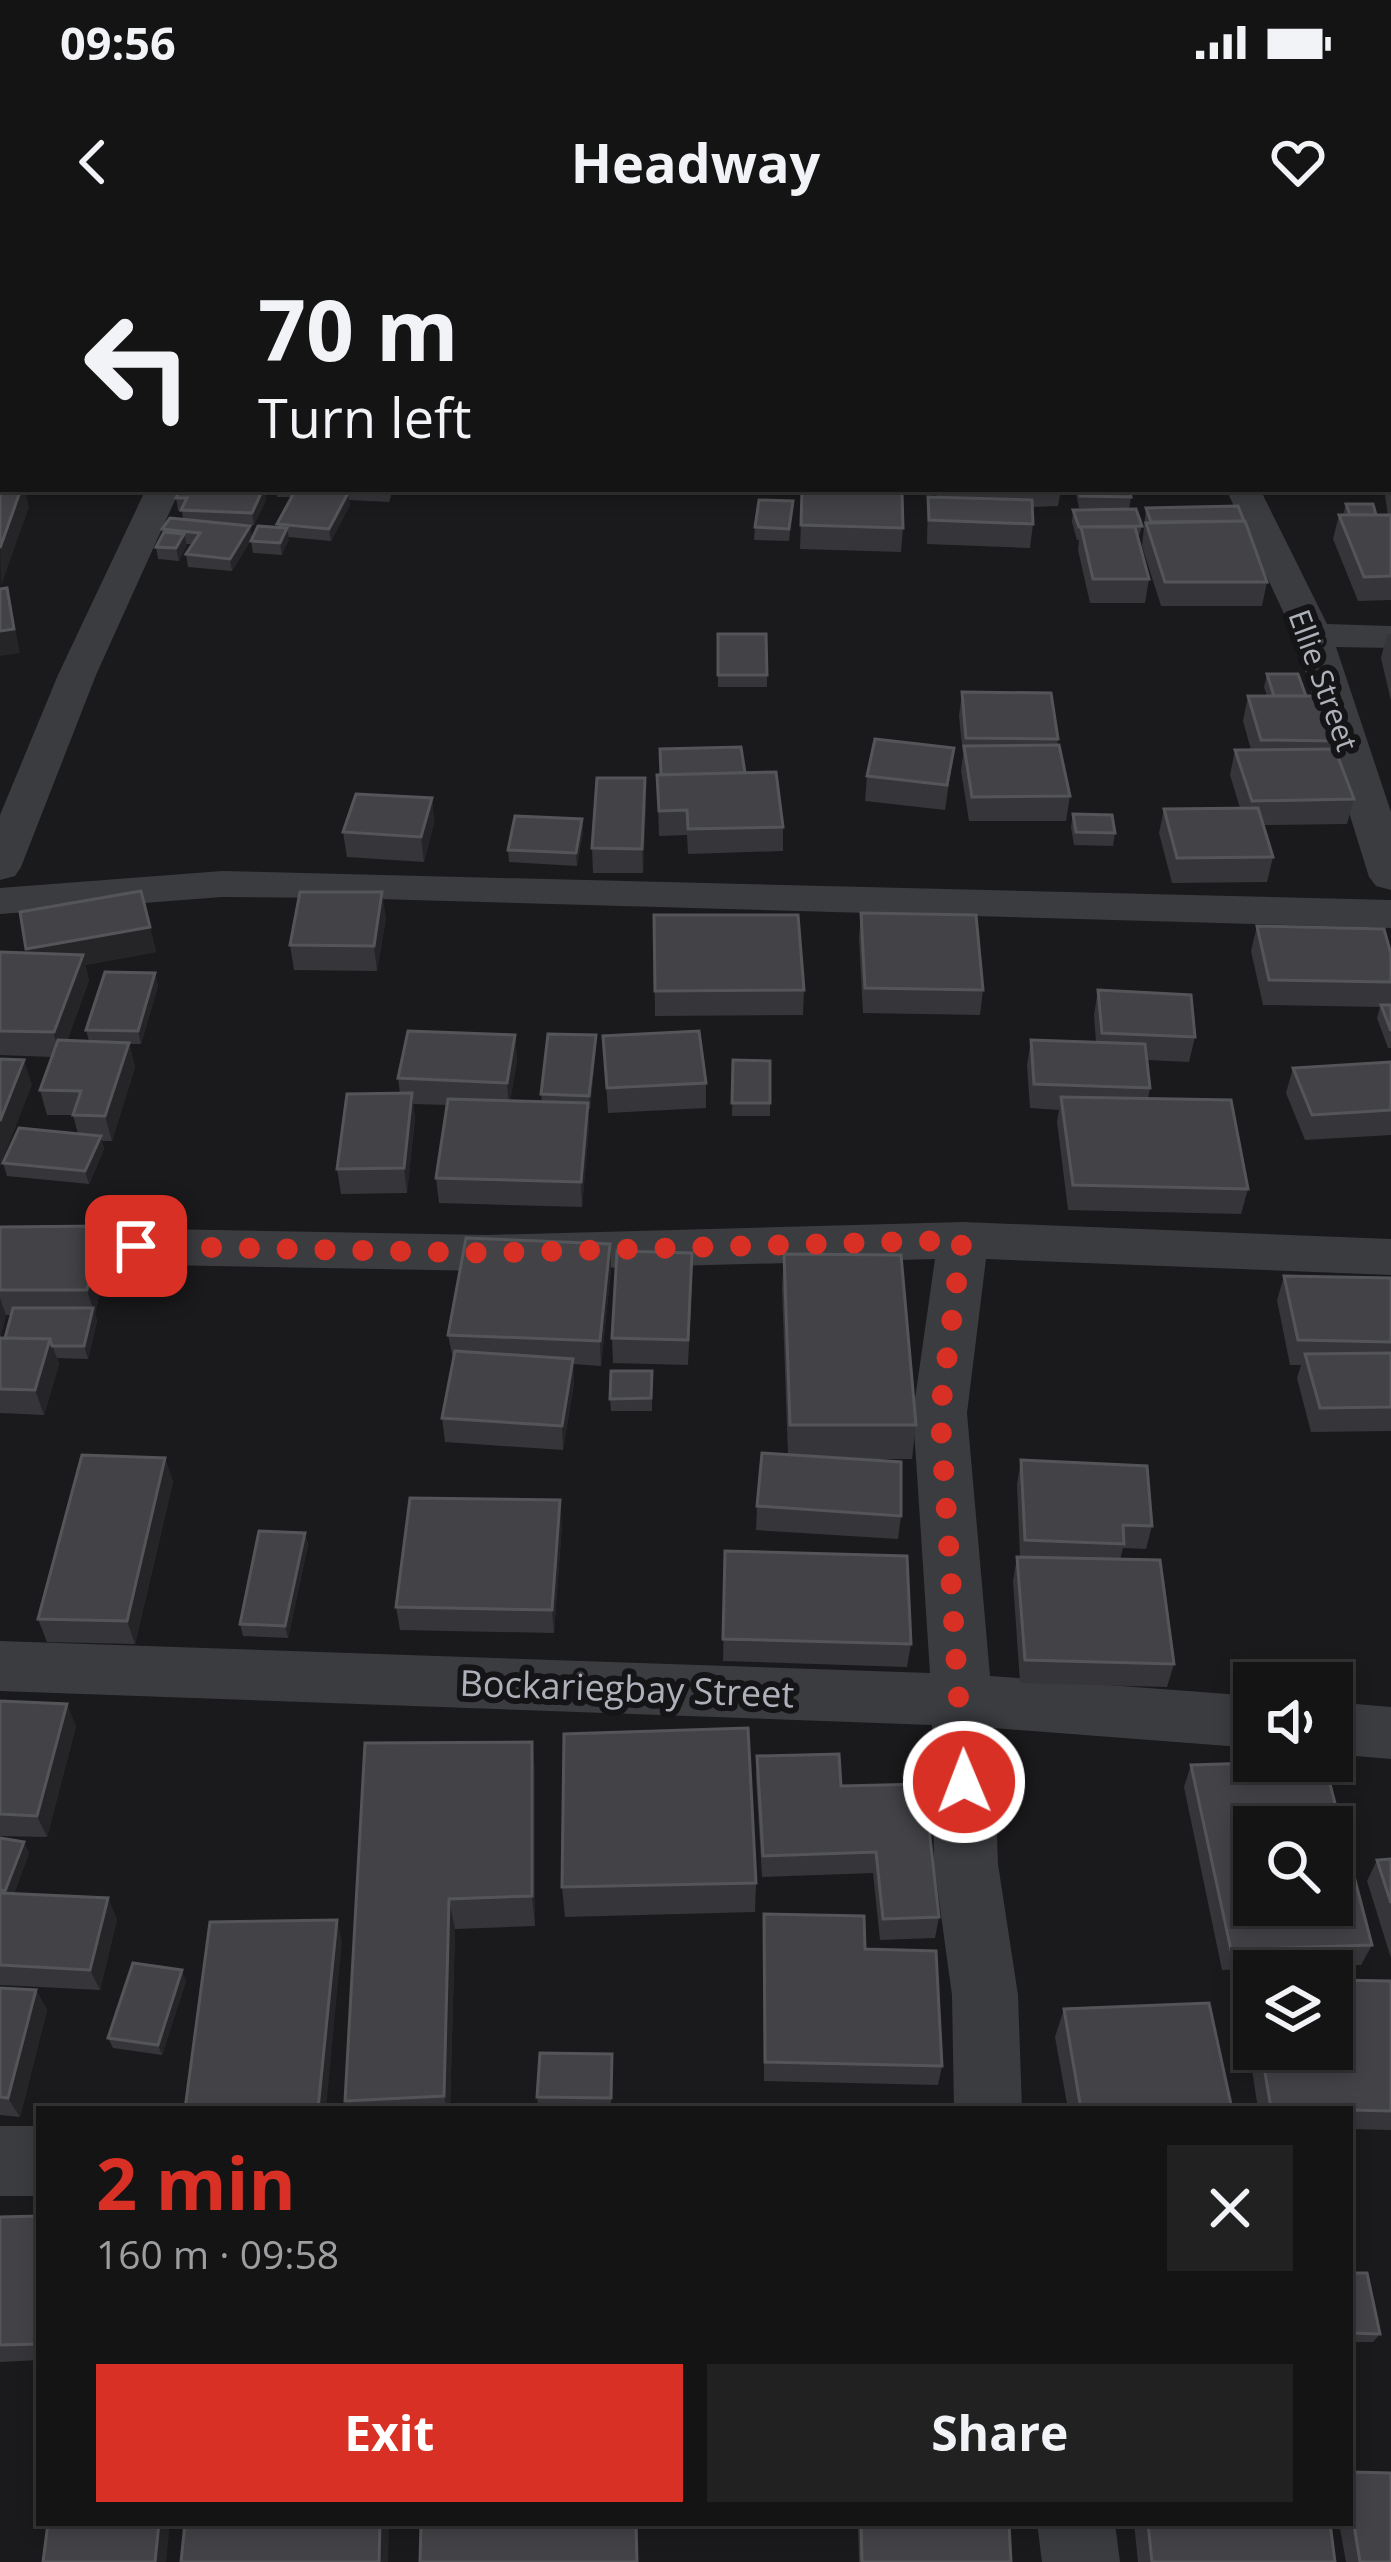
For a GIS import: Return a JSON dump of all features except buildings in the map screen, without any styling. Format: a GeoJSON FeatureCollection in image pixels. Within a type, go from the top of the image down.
{"type":"FeatureCollection","features":[{"type":"Feature","properties":{"kind":"street"},"geometry":{"type":"LineString","coordinates":[[0,867],[77,675],[162,492]]}},
{"type":"Feature","properties":{"kind":"street","name":"Ellie Street"},"geometry":{"type":"LineString","coordinates":[[1244,492],[1313,635],[1391,877]]}},
{"type":"Feature","properties":{"kind":"street"},"geometry":{"type":"LineString","coordinates":[[1313,635],[1391,637]]}},
{"type":"Feature","properties":{"kind":"street"},"geometry":{"type":"LineString","coordinates":[[0,901],[222,884],[344,885],[1391,914]]}},
{"type":"Feature","properties":{"kind":"street"},"geometry":{"type":"LineString","coordinates":[[962,1240],[940,1413],[962,1700],[966,1864],[985,1995],[988,2106]]}},
{"type":"Feature","properties":{"kind":"street"},"geometry":{"type":"LineString","coordinates":[[0,1244],[487,1253],[962,1240],[1391,1257]]}},
{"type":"Feature","properties":{"kind":"street","name":"Bockariegbay Street"},"geometry":{"type":"LineString","coordinates":[[0,1666],[962,1700],[1233,1720]]}},
{"type":"Feature","properties":{"kind":"street"},"geometry":{"type":"LineString","coordinates":[[1353,1730],[1391,1733]]}},
{"type":"Feature","properties":{"kind":"street"},"geometry":{"type":"LineString","coordinates":[[0,2161],[36,2162]]}},
{"type":"Feature","properties":{"kind":"street"},"geometry":{"type":"LineString","coordinates":[[1076,2526],[1082,2562]]}},
{"type":"Feature","properties":{"kind":"route"},"geometry":{"type":"LineString","coordinates":[[136,1246],[487,1253],[962,1240],[940,1413],[964,1782]]}}]}
